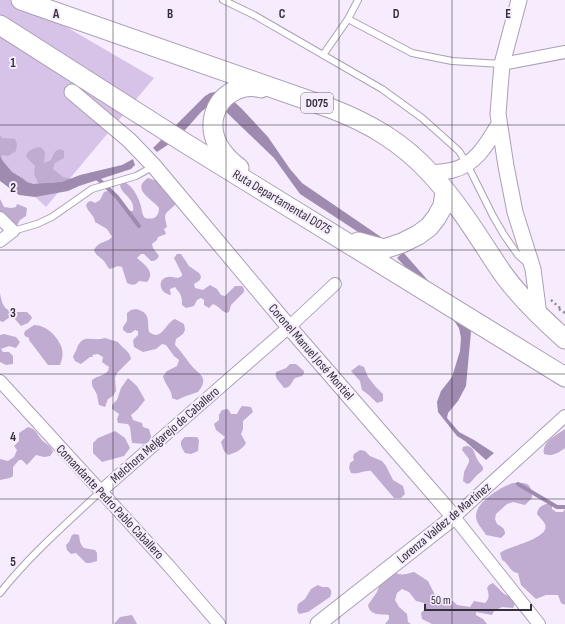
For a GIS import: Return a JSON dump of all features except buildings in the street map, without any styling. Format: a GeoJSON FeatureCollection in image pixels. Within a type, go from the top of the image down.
{"type":"FeatureCollection","features":[{"type":"Feature","properties":{"kind":"highway","name":"D075"},"geometry":{"type":"LineString","coordinates":[[21,0],[355,117],[376,128],[400,145],[431,173],[461,209],[509,282],[544,320],[565,338]]}},
{"type":"Feature","properties":{"kind":"highway","name":"Ruta Departamental D075"},"geometry":{"type":"LineString","coordinates":[[0,25],[155,124],[565,377]]}},
{"type":"Feature","properties":{"kind":"highway"},"geometry":{"type":"LineString","coordinates":[[267,192],[231,162],[218,146],[213,133],[212,121],[215,110],[222,99],[238,89],[255,86],[330,108]]}},
{"type":"Feature","properties":{"kind":"highway"},"geometry":{"type":"LineString","coordinates":[[329,230],[361,243],[384,249],[402,243],[418,235],[429,227],[443,206],[445,191]]}},
{"type":"Feature","properties":{"kind":"highway"},"geometry":{"type":"LineString","coordinates":[[534,359],[565,383]]}},
{"type":"Feature","properties":{"kind":"street"},"geometry":{"type":"LineString","coordinates":[[519,0],[502,64],[498,114],[515,212],[533,269],[544,320]]}},
{"type":"Feature","properties":{"kind":"street"},"geometry":{"type":"LineString","coordinates":[[502,64],[565,52]]}},
{"type":"Feature","properties":{"kind":"street","name":"Coronel Manuel José Montiel"},"geometry":{"type":"LineString","coordinates":[[72,92],[129,140],[154,166],[289,328],[454,517],[539,624]]}},
{"type":"Feature","properties":{"kind":"street"},"geometry":{"type":"LineString","coordinates":[[431,173],[452,171],[467,164],[478,156],[488,143],[499,124]]}},
{"type":"Feature","properties":{"kind":"street"},"geometry":{"type":"LineString","coordinates":[[0,218],[13,231],[0,241]]}},
{"type":"Feature","properties":{"kind":"street","name":"Melchora Melgarejo de Caballero"},"geometry":{"type":"LineString","coordinates":[[100,491],[289,328],[335,284]]}},
{"type":"Feature","properties":{"kind":"street","name":"Comandante Pedro Pablo Caballero"},"geometry":{"type":"LineString","coordinates":[[0,381],[169,566],[219,624]]}},
{"type":"Feature","properties":{"kind":"street","name":"Lorenza Valdez de Martinez"},"geometry":{"type":"LineString","coordinates":[[318,624],[454,517],[565,416]]}},
{"type":"Feature","properties":{"kind":"lane"},"geometry":{"type":"LineString","coordinates":[[222,0],[254,15],[382,89],[422,118],[459,151],[504,235],[518,255],[533,269]]}},
{"type":"Feature","properties":{"kind":"lane"},"geometry":{"type":"LineString","coordinates":[[323,55],[348,19],[358,0]]}},
{"type":"Feature","properties":{"kind":"lane"},"geometry":{"type":"LineString","coordinates":[[348,19],[412,53],[452,61],[502,64]]}},
{"type":"Feature","properties":{"kind":"lane"},"geometry":{"type":"LineString","coordinates":[[13,231],[37,224],[52,217],[92,190],[116,181],[136,176],[154,166]]}},
{"type":"Feature","properties":{"kind":"lane","name":"Melchora Melgarejo de Caballero"},"geometry":{"type":"LineString","coordinates":[[0,593],[13,576],[42,546],[100,491]]}},
{"type":"Feature","properties":{"kind":"shaded area"},"geometry":{"type":"Polygon","coordinates":[[[0,0],[20,0],[154,78],[46,207],[0,164],[0,0]]]}},
{"type":"Feature","properties":{"kind":"shaded area"},"geometry":{"type":"Polygon","coordinates":[[[219,91],[228,96],[242,109],[268,137],[290,169],[302,183],[381,237],[375,243],[300,194],[274,158],[221,107],[209,106],[202,111],[178,138],[157,152],[153,148],[205,96],[219,91]]]}},
{"type":"Feature","properties":{"kind":"shaded area"},"geometry":{"type":"Polygon","coordinates":[[[0,135],[2,138],[15,139],[17,144],[16,151],[8,156],[2,155],[0,157],[0,135]]]}},
{"type":"Feature","properties":{"kind":"shaded area"},"geometry":{"type":"Polygon","coordinates":[[[40,147],[45,152],[44,163],[51,160],[56,151],[61,149],[64,151],[64,158],[55,163],[53,169],[63,177],[72,179],[61,185],[54,182],[39,185],[34,174],[35,166],[26,155],[32,149],[40,147]]]}},
{"type":"Feature","properties":{"kind":"shaded area"},"geometry":{"type":"Polygon","coordinates":[[[0,155],[2,160],[12,172],[27,182],[33,184],[62,182],[80,175],[122,165],[133,159],[135,165],[131,169],[68,191],[35,197],[19,195],[0,181],[0,155]]]}},
{"type":"Feature","properties":{"kind":"shaded area"},"geometry":{"type":"Polygon","coordinates":[[[148,178],[160,182],[176,201],[176,204],[167,212],[165,216],[167,227],[164,229],[166,234],[158,237],[152,244],[159,256],[155,260],[151,261],[144,254],[141,254],[137,258],[148,268],[150,272],[147,282],[139,281],[132,285],[127,283],[122,267],[118,266],[110,269],[96,254],[94,250],[96,247],[100,243],[107,241],[112,237],[107,229],[95,222],[86,205],[88,202],[91,201],[95,203],[100,200],[104,192],[107,191],[118,195],[127,211],[133,211],[131,200],[120,186],[122,182],[131,187],[134,191],[145,218],[151,219],[157,216],[159,208],[144,194],[142,190],[141,186],[143,182],[148,178]]]}},
{"type":"Feature","properties":{"kind":"shaded area"},"geometry":{"type":"Polygon","coordinates":[[[0,199],[4,207],[16,207],[17,204],[27,208],[26,216],[20,220],[14,231],[0,217],[0,199]]]}},
{"type":"Feature","properties":{"kind":"shaded area"},"geometry":{"type":"Polygon","coordinates":[[[403,252],[468,326],[471,332],[466,386],[458,401],[448,413],[447,418],[459,432],[494,453],[486,460],[465,441],[457,436],[438,412],[437,402],[441,391],[452,377],[460,351],[461,338],[459,328],[434,292],[420,283],[397,258],[403,252]]]}},
{"type":"Feature","properties":{"kind":"shaded area"},"geometry":{"type":"Polygon","coordinates":[[[177,254],[181,254],[189,266],[201,276],[200,280],[194,284],[195,288],[203,290],[210,285],[217,289],[221,295],[225,296],[235,286],[242,286],[244,292],[231,305],[229,312],[226,313],[213,304],[209,308],[204,305],[204,300],[201,298],[197,300],[194,306],[186,308],[182,305],[181,295],[175,287],[170,289],[171,295],[166,294],[163,291],[161,288],[161,281],[167,277],[178,278],[182,276],[174,258],[177,254]]]}},
{"type":"Feature","properties":{"kind":"shaded area"},"geometry":{"type":"Polygon","coordinates":[[[0,293],[1,300],[5,308],[16,312],[27,312],[31,316],[32,318],[28,323],[21,326],[14,318],[10,317],[3,322],[0,321],[0,293]]]}},
{"type":"Feature","properties":{"kind":"shaded area"},"geometry":{"type":"Polygon","coordinates":[[[136,309],[146,315],[149,332],[153,334],[157,335],[163,331],[175,319],[184,324],[185,330],[183,334],[176,339],[175,345],[202,377],[203,383],[198,392],[177,400],[172,398],[171,392],[163,376],[167,371],[177,366],[179,360],[166,345],[162,344],[156,349],[143,352],[134,347],[133,340],[138,335],[138,331],[135,330],[131,333],[127,333],[123,330],[123,327],[127,321],[127,313],[136,309]]]}},
{"type":"Feature","properties":{"kind":"shaded area"},"geometry":{"type":"Polygon","coordinates":[[[34,325],[47,329],[57,338],[62,351],[60,365],[48,365],[29,338],[25,336],[25,331],[34,325]]]}},
{"type":"Feature","properties":{"kind":"shaded area"},"geometry":{"type":"Polygon","coordinates":[[[4,334],[16,337],[20,342],[16,348],[9,346],[1,349],[3,352],[9,352],[13,356],[13,364],[6,365],[0,362],[0,335],[4,334]]]}},
{"type":"Feature","properties":{"kind":"shaded area"},"geometry":{"type":"Polygon","coordinates":[[[105,338],[118,342],[128,352],[131,359],[117,373],[115,378],[116,391],[113,396],[108,399],[105,407],[99,405],[92,383],[92,380],[108,371],[109,367],[102,362],[103,357],[98,354],[92,355],[93,357],[90,357],[81,364],[75,361],[73,357],[79,343],[85,339],[105,338]]]}},
{"type":"Feature","properties":{"kind":"shaded area"},"geometry":{"type":"Polygon","coordinates":[[[290,364],[296,364],[304,371],[304,373],[302,376],[295,378],[289,386],[284,388],[277,379],[276,372],[286,368],[290,364]]]}},
{"type":"Feature","properties":{"kind":"shaded area"},"geometry":{"type":"Polygon","coordinates":[[[359,365],[364,367],[368,377],[383,394],[383,401],[377,403],[362,390],[360,381],[351,371],[359,365]]]}},
{"type":"Feature","properties":{"kind":"shaded area"},"geometry":{"type":"Polygon","coordinates":[[[128,378],[137,386],[145,400],[131,415],[133,420],[142,423],[143,427],[149,429],[151,436],[150,441],[146,444],[132,443],[130,427],[128,424],[118,423],[117,419],[119,414],[112,409],[112,405],[117,400],[121,388],[128,378]]]}},
{"type":"Feature","properties":{"kind":"shaded area"},"geometry":{"type":"Polygon","coordinates":[[[242,406],[251,407],[253,412],[243,421],[243,429],[241,434],[246,443],[238,451],[228,455],[224,451],[221,442],[225,437],[216,430],[214,424],[219,420],[219,415],[222,410],[228,409],[231,414],[237,414],[242,406]]]}},
{"type":"Feature","properties":{"kind":"shaded area"},"geometry":{"type":"Polygon","coordinates":[[[28,427],[35,431],[42,440],[50,446],[53,452],[50,456],[44,457],[36,455],[27,465],[22,460],[19,460],[13,467],[13,476],[0,480],[0,459],[8,461],[14,457],[17,450],[14,446],[19,441],[19,433],[28,427]]]}},
{"type":"Feature","properties":{"kind":"shaded area"},"geometry":{"type":"Polygon","coordinates":[[[565,429],[565,448],[552,455],[544,454],[547,442],[565,429]]]}},
{"type":"Feature","properties":{"kind":"shaded area"},"geometry":{"type":"Polygon","coordinates":[[[115,431],[125,438],[130,448],[124,456],[102,462],[93,453],[93,443],[98,438],[115,431]]]}},
{"type":"Feature","properties":{"kind":"shaded area"},"geometry":{"type":"Polygon","coordinates":[[[185,437],[197,437],[199,440],[198,451],[191,454],[185,453],[181,447],[181,441],[185,437]]]}},
{"type":"Feature","properties":{"kind":"shaded area"},"geometry":{"type":"Polygon","coordinates":[[[463,447],[471,447],[483,467],[483,470],[470,483],[467,484],[463,481],[464,472],[469,459],[462,450],[463,447]]]}},
{"type":"Feature","properties":{"kind":"shaded area"},"geometry":{"type":"Polygon","coordinates":[[[360,450],[365,451],[370,456],[382,461],[393,480],[403,486],[405,494],[401,498],[394,498],[371,471],[351,473],[349,468],[350,463],[354,460],[354,454],[360,450]]]}},
{"type":"Feature","properties":{"kind":"shaded area"},"geometry":{"type":"Polygon","coordinates":[[[513,483],[528,484],[531,489],[532,498],[525,505],[513,502],[507,504],[496,514],[495,519],[497,524],[503,528],[505,532],[501,538],[486,535],[477,522],[477,511],[490,496],[513,483]]]}},
{"type":"Feature","properties":{"kind":"shaded area"},"geometry":{"type":"Polygon","coordinates":[[[552,503],[552,509],[556,512],[563,512],[565,509],[565,605],[561,603],[558,595],[546,595],[536,599],[521,585],[518,573],[513,571],[502,560],[500,553],[504,550],[528,542],[542,534],[545,529],[545,524],[537,514],[542,506],[552,503]]]}},
{"type":"Feature","properties":{"kind":"shaded area"},"geometry":{"type":"Polygon","coordinates":[[[72,535],[79,535],[80,542],[84,548],[95,550],[97,553],[97,561],[86,563],[76,553],[71,554],[67,550],[66,545],[72,535]]]}},
{"type":"Feature","properties":{"kind":"shaded area"},"geometry":{"type":"Polygon","coordinates":[[[393,571],[401,574],[414,572],[428,581],[435,595],[453,601],[457,605],[470,607],[474,601],[485,603],[489,596],[487,588],[493,583],[504,594],[511,597],[515,604],[513,608],[502,607],[494,611],[492,615],[476,612],[476,615],[483,619],[487,624],[432,624],[422,619],[421,613],[425,609],[424,603],[416,601],[409,592],[402,589],[397,593],[395,600],[399,607],[407,614],[408,622],[411,624],[385,624],[389,619],[389,615],[373,613],[369,609],[368,605],[377,592],[380,584],[393,571]]]}},
{"type":"Feature","properties":{"kind":"shaded area"},"geometry":{"type":"Polygon","coordinates":[[[318,585],[329,588],[331,592],[330,597],[308,612],[299,614],[297,610],[298,604],[305,599],[311,589],[318,585]]]}},
{"type":"Feature","properties":{"kind":"shaded area"},"geometry":{"type":"Polygon","coordinates":[[[132,615],[137,624],[114,624],[120,617],[132,615]]]}},
{"type":"Feature","properties":{"kind":"waterway"},"geometry":{"type":"LineString","coordinates":[[95,176],[117,197],[139,226]]}},
{"type":"Feature","properties":{"kind":"waterway"},"geometry":{"type":"LineString","coordinates":[[518,484],[557,507],[565,507]]}}]}
